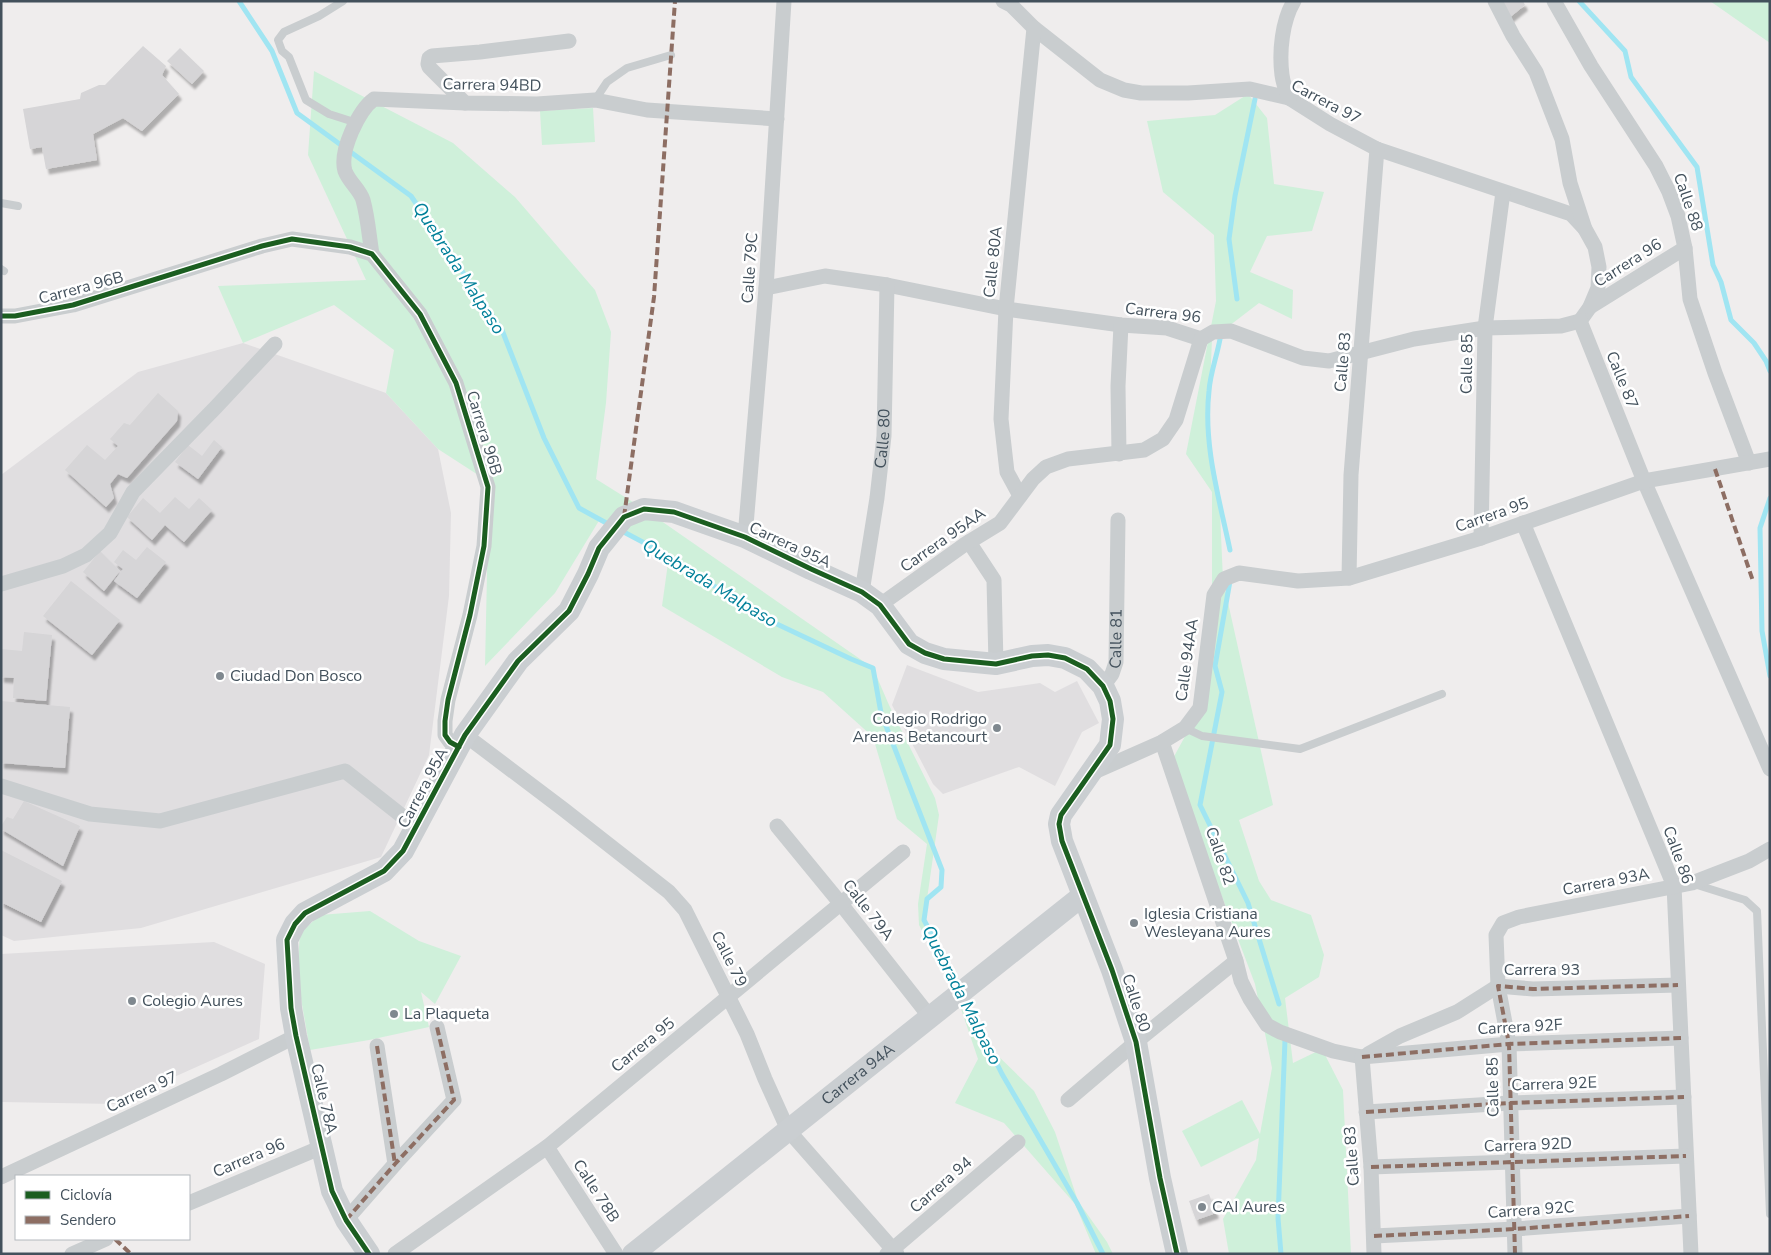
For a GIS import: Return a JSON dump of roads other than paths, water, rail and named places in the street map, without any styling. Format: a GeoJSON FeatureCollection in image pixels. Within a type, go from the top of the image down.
{"type":"FeatureCollection","features":[{"type":"Feature","properties":{"kind":"street","name":"Calle 79C"},"geometry":{"type":"LineString","coordinates":[[745,537],[766,288],[784,1]]}},
{"type":"Feature","properties":{"kind":"street","name":"Carrera 97"},"geometry":{"type":"LineString","coordinates":[[1003,1],[1100,80],[1124,90],[1141,93],[1188,93],[1250,89],[1289,98],[1330,124],[1377,149],[1571,214],[1585,229]]}},
{"type":"Feature","properties":{"kind":"street"},"geometry":{"type":"LineString","coordinates":[[1289,98],[1282,76],[1281,52],[1290,8],[1294,1]]}},
{"type":"Feature","properties":{"kind":"street"},"geometry":{"type":"LineString","coordinates":[[1495,1],[1513,36],[1536,72],[1562,139],[1570,183],[1585,229],[1595,247],[1599,267],[1598,288],[1590,307],[1580,320]]}},
{"type":"Feature","properties":{"kind":"street","name":"Calle 88"},"geometry":{"type":"LineString","coordinates":[[1554,1],[1591,66],[1656,166],[1669,192],[1678,216],[1685,248],[1690,299],[1749,464]]}},
{"type":"Feature","properties":{"kind":"street","name":"Calle 80A"},"geometry":{"type":"LineString","coordinates":[[1020,496],[1007,472],[1001,419],[1006,309],[1034,28]]}},
{"type":"Feature","properties":{"kind":"street"},"geometry":{"type":"LineString","coordinates":[[464,104],[429,67],[429,58],[432,56],[480,52],[569,40]]}},
{"type":"Feature","properties":{"kind":"street","name":"Carrera 94BD"},"geometry":{"type":"LineString","coordinates":[[372,254],[363,198],[345,170],[346,145],[367,104],[374,99],[464,104],[537,104],[595,100],[647,110],[777,119]]}},
{"type":"Feature","properties":{"kind":"street","name":"Calle 83"},"geometry":{"type":"LineString","coordinates":[[1349,578],[1351,475],[1377,149]]}},
{"type":"Feature","properties":{"kind":"street","name":"Calle 85"},"geometry":{"type":"LineString","coordinates":[[1481,538],[1485,328],[1502,192]]}},
{"type":"Feature","properties":{"kind":"street","name":"Carrera 96B"},"geometry":{"type":"LineString","coordinates":[[1,316],[15,316],[73,305],[262,246],[292,239],[350,246],[372,254],[420,314],[456,383],[488,487],[484,546],[470,615],[448,700],[445,721],[445,735],[450,742],[462,741]]}},
{"type":"Feature","properties":{"kind":"street","name":"Carrera 96"},"geometry":{"type":"LineString","coordinates":[[1590,307],[1685,248]]}},
{"type":"Feature","properties":{"kind":"street","name":"Carrera 96"},"geometry":{"type":"LineString","coordinates":[[766,288],[826,276],[887,285],[1006,309],[1121,325],[1166,328],[1201,338],[1213,332],[1231,331],[1303,358],[1329,362],[1414,339],[1485,328],[1560,326],[1580,320]]}},
{"type":"Feature","properties":{"kind":"street","name":"Calle 80"},"geometry":{"type":"LineString","coordinates":[[862,592],[877,498],[884,436],[887,285]]}},
{"type":"Feature","properties":{"kind":"street","name":"Calle 87"},"geometry":{"type":"LineString","coordinates":[[1580,320],[1644,481],[1770,769]]}},
{"type":"Feature","properties":{"kind":"street"},"geometry":{"type":"LineString","coordinates":[[1119,454],[1118,386],[1121,325]]}},
{"type":"Feature","properties":{"kind":"street","name":"Carrera 95AA"},"geometry":{"type":"LineString","coordinates":[[880,605],[1000,522],[1033,479],[1046,467],[1068,459],[1144,450],[1163,439],[1176,420],[1201,338]]}},
{"type":"Feature","properties":{"kind":"street"},"geometry":{"type":"LineString","coordinates":[[1,584],[63,566],[86,555],[110,533],[133,492],[275,344]]}},
{"type":"Feature","properties":{"kind":"street","name":"Carrera 95"},"geometry":{"type":"LineString","coordinates":[[1224,579],[1239,573],[1298,581],[1349,578],[1481,538],[1644,481],[1770,459]]}},
{"type":"Feature","properties":{"kind":"street","name":"Carrera 95A"},"geometry":{"type":"LineString","coordinates":[[287,940],[295,924],[305,913],[384,871],[402,851],[462,741],[518,661],[569,611],[599,548],[617,525],[644,510],[674,512],[745,537],[862,592],[880,605],[909,644],[925,653],[944,659],[996,664],[1032,656],[1048,655],[1064,658],[1087,669],[1103,686]]}},
{"type":"Feature","properties":{"kind":"street","name":"Calle 81"},"geometry":{"type":"LineString","coordinates":[[1089,774],[1110,744],[1113,719],[1110,702],[1103,686],[1112,674],[1116,662],[1118,520]]}},
{"type":"Feature","properties":{"kind":"street","name":"Calle 86"},"geometry":{"type":"LineString","coordinates":[[1523,523],[1674,886],[1691,1254]]}},
{"type":"Feature","properties":{"kind":"street"},"geometry":{"type":"LineString","coordinates":[[969,542],[994,580],[996,664]]}},
{"type":"Feature","properties":{"kind":"street","name":"Calle 94AA"},"geometry":{"type":"LineString","coordinates":[[1089,774],[1162,742],[1185,728],[1200,708],[1214,595],[1224,579]]}},
{"type":"Feature","properties":{"kind":"street","name":"Calle 79"},"geometry":{"type":"LineString","coordinates":[[462,741],[563,808],[668,892],[685,910],[729,997],[788,1130],[892,1252]]}},
{"type":"Feature","properties":{"kind":"street","name":"Calle 82"},"geometry":{"type":"LineString","coordinates":[[1162,742],[1242,981],[1250,999],[1268,1025],[1280,1032],[1333,1051],[1362,1057]]}},
{"type":"Feature","properties":{"kind":"street"},"geometry":{"type":"LineString","coordinates":[[1,786],[90,814],[160,820],[345,771],[416,827]]}},
{"type":"Feature","properties":{"kind":"street","name":"Calle 80"},"geometry":{"type":"LineString","coordinates":[[1089,774],[1060,814],[1059,824],[1062,841],[1112,970],[1136,1042],[1160,1178],[1177,1254]]}},
{"type":"Feature","properties":{"kind":"street","name":"Calle 79A"},"geometry":{"type":"LineString","coordinates":[[777,826],[930,1018]]}},
{"type":"Feature","properties":{"kind":"street","name":"Carrera 93A"},"geometry":{"type":"LineString","coordinates":[[1502,924],[1519,917],[1692,883],[1749,861],[1770,849]]}},
{"type":"Feature","properties":{"kind":"street","name":"Carrera 95"},"geometry":{"type":"LineString","coordinates":[[395,1254],[546,1147],[904,852]]}},
{"type":"Feature","properties":{"kind":"street","name":"Carrera 94A"},"geometry":{"type":"LineString","coordinates":[[633,1254],[1082,896]]}},
{"type":"Feature","properties":{"kind":"street","name":"Calle 85"},"geometry":{"type":"LineString","coordinates":[[1502,924],[1496,935],[1498,986],[1509,1044],[1515,1254]]}},
{"type":"Feature","properties":{"kind":"street","name":"Calle 78A"},"geometry":{"type":"LineString","coordinates":[[287,940],[291,1008],[296,1036],[332,1191],[346,1220],[369,1254]]}},
{"type":"Feature","properties":{"kind":"street"},"geometry":{"type":"LineString","coordinates":[[1068,1100],[1236,961]]}},
{"type":"Feature","properties":{"kind":"street","name":"Carrera 93"},"geometry":{"type":"LineString","coordinates":[[1362,1057],[1400,1036],[1457,1012],[1498,986],[1533,989],[1678,985]]}},
{"type":"Feature","properties":{"kind":"street"},"geometry":{"type":"LineString","coordinates":[[346,1220],[454,1100],[437,1026]]}},
{"type":"Feature","properties":{"kind":"street","name":"Carrera 97"},"geometry":{"type":"LineString","coordinates":[[1,1177],[221,1074],[296,1036]]}},
{"type":"Feature","properties":{"kind":"street","name":"Carrera 92F"},"geometry":{"type":"LineString","coordinates":[[1362,1057],[1509,1044],[1681,1038]]}},
{"type":"Feature","properties":{"kind":"street"},"geometry":{"type":"LineString","coordinates":[[377,1046],[395,1164]]}},
{"type":"Feature","properties":{"kind":"street","name":"Calle 83"},"geometry":{"type":"LineString","coordinates":[[1362,1057],[1374,1254]]}},
{"type":"Feature","properties":{"kind":"street","name":"Carrera 92E"},"geometry":{"type":"LineString","coordinates":[[1366,1112],[1510,1102],[1684,1097]]}},
{"type":"Feature","properties":{"kind":"street","name":"Carrera 94"},"geometry":{"type":"LineString","coordinates":[[892,1252],[1018,1142]]}},
{"type":"Feature","properties":{"kind":"street","name":"Carrera 96"},"geometry":{"type":"LineString","coordinates":[[190,1203],[322,1147]]}},
{"type":"Feature","properties":{"kind":"street","name":"Calle 78B"},"geometry":{"type":"LineString","coordinates":[[546,1147],[616,1254]]}},
{"type":"Feature","properties":{"kind":"street","name":"Carrera 92D"},"geometry":{"type":"LineString","coordinates":[[1370,1168],[1686,1156]]}},
{"type":"Feature","properties":{"kind":"street","name":"Carrera 92C"},"geometry":{"type":"LineString","coordinates":[[1374,1236],[1515,1229],[1689,1216]]}},
{"type":"Feature","properties":{"kind":"street"},"geometry":{"type":"LineString","coordinates":[[72,1254],[104,1240]]}},
{"type":"Feature","properties":{"kind":"lane"},"geometry":{"type":"LineString","coordinates":[[343,1],[319,16],[284,32],[278,40],[282,51],[289,57],[306,100],[328,114],[357,123]]}},
{"type":"Feature","properties":{"kind":"lane"},"geometry":{"type":"LineString","coordinates":[[595,100],[607,82],[627,68],[671,55]]}},
{"type":"Feature","properties":{"kind":"lane"},"geometry":{"type":"LineString","coordinates":[[1,203],[18,206]]}},
{"type":"Feature","properties":{"kind":"lane"},"geometry":{"type":"LineString","coordinates":[[1185,728],[1202,736],[1300,749],[1442,694]]}},
{"type":"Feature","properties":{"kind":"lane"},"geometry":{"type":"LineString","coordinates":[[1692,883],[1745,900],[1757,911],[1770,1214]]}},
{"type":"Feature","properties":{"kind":"waterway","name":"Quebrada Malpaso"},"geometry":{"type":"LineString","coordinates":[[239,1],[272,51],[297,113],[411,196],[502,330],[544,438],[579,508],[610,525]]}},
{"type":"Feature","properties":{"kind":"waterway"},"geometry":{"type":"LineString","coordinates":[[1579,1],[1625,51],[1631,77],[1697,167],[1713,265],[1721,282],[1731,320],[1754,343],[1770,371]]}},
{"type":"Feature","properties":{"kind":"waterway"},"geometry":{"type":"LineString","coordinates":[[1237,299],[1229,239],[1235,196],[1255,99]]}},
{"type":"Feature","properties":{"kind":"waterway"},"geometry":{"type":"LineString","coordinates":[[1220,339],[1210,385],[1208,431],[1213,471],[1230,550]]}},
{"type":"Feature","properties":{"kind":"waterway"},"geometry":{"type":"LineString","coordinates":[[1770,498],[1760,528],[1762,631],[1770,676]]}},
{"type":"Feature","properties":{"kind":"waterway","name":"Quebrada Malpaso"},"geometry":{"type":"LineString","coordinates":[[620,530],[669,556],[758,615],[873,668],[881,713],[942,870],[941,887],[927,899],[924,920],[960,988]]}},
{"type":"Feature","properties":{"kind":"waterway"},"geometry":{"type":"LineString","coordinates":[[1230,581],[1215,666],[1222,692],[1200,805],[1248,903],[1279,1004]]}},
{"type":"Feature","properties":{"kind":"waterway","name":"Quebrada Malpaso"},"geometry":{"type":"LineString","coordinates":[[964,998],[1002,1074],[1077,1203],[1103,1254]]}},
{"type":"Feature","properties":{"kind":"waterway"},"geometry":{"type":"LineString","coordinates":[[1281,1254],[1278,1218],[1285,1040]]}},
{"type":"Feature","properties":{"kind":"place","name":"Ciudad Don Bosco"},"geometry":{"type":"Point","coordinates":[220,676]}},
{"type":"Feature","properties":{"kind":"place","name":"Colegio Rodrigo Arenas Betancourt"},"geometry":{"type":"Point","coordinates":[997,728]}},
{"type":"Feature","properties":{"kind":"place","name":"Iglesia Cristiana Wesleyana Aures"},"geometry":{"type":"Point","coordinates":[1134,923]}},
{"type":"Feature","properties":{"kind":"place","name":"Colegio Aures"},"geometry":{"type":"Point","coordinates":[132,1001]}},
{"type":"Feature","properties":{"kind":"place","name":"La Plaqueta"},"geometry":{"type":"Point","coordinates":[394,1014]}},
{"type":"Feature","properties":{"kind":"place","name":"CAI Aures"},"geometry":{"type":"Point","coordinates":[1202,1207]}}]}
